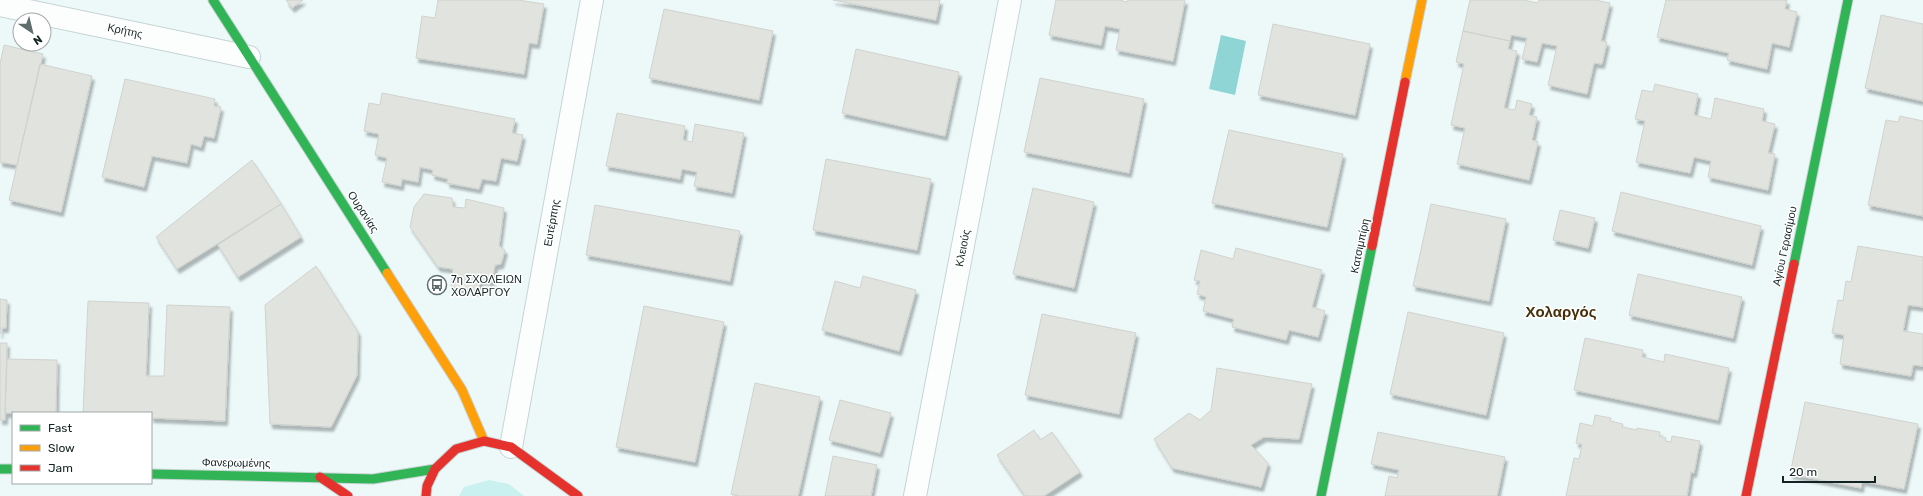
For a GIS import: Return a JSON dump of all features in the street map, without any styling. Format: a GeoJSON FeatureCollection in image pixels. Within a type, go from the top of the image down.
{"type":"FeatureCollection","features":[{"type":"Feature","properties":{"kind":"street","name":"Ουρανίας"},"geometry":{"type":"LineString","coordinates":[[213,0],[462,390],[484,441]]}},
{"type":"Feature","properties":{"kind":"street","name":"Ευτέρπης"},"geometry":{"type":"LineString","coordinates":[[511,447],[592,0]]}},
{"type":"Feature","properties":{"kind":"street","name":"Κλειούς"},"geometry":{"type":"LineString","coordinates":[[915,496],[1010,0]]}},
{"type":"Feature","properties":{"kind":"street","name":"Κατσιμπίρη"},"geometry":{"type":"LineString","coordinates":[[1321,496],[1422,0]]}},
{"type":"Feature","properties":{"kind":"street","name":"Αγίου Γερασίμου"},"geometry":{"type":"LineString","coordinates":[[1746,496],[1848,0]]}},
{"type":"Feature","properties":{"kind":"street","name":"Κρήτης"},"geometry":{"type":"LineString","coordinates":[[0,5],[249,57]]}},
{"type":"Feature","properties":{"kind":"street"},"geometry":{"type":"LineString","coordinates":[[426,496],[427,486],[435,469],[456,449],[484,441],[511,447],[578,496]]}},
{"type":"Feature","properties":{"kind":"street"},"geometry":{"type":"LineString","coordinates":[[0,469],[12,469]]}},
{"type":"Feature","properties":{"kind":"street","name":"Φανερωμένης"},"geometry":{"type":"LineString","coordinates":[[152,474],[373,479],[435,469]]}},
{"type":"Feature","properties":{"kind":"street"},"geometry":{"type":"LineString","coordinates":[[320,477],[348,496]]}},
{"type":"Feature","properties":{"kind":"shaded area"},"geometry":{"type":"Polygon","coordinates":[[[489,480],[509,484],[524,496],[459,496],[464,487],[489,480]]]}},
{"type":"Feature","properties":{"kind":"water"},"geometry":{"type":"Polygon","coordinates":[[[1221,35],[1246,41],[1235,95],[1209,89],[1221,35]]]}},
{"type":"Feature","properties":{"kind":"building"},"geometry":{"type":"Polygon","coordinates":[[[286,0],[303,0],[292,8],[286,0]]]}},
{"type":"Feature","properties":{"kind":"building"},"geometry":{"type":"Polygon","coordinates":[[[438,0],[518,0],[544,4],[537,44],[529,43],[524,74],[416,58],[422,16],[435,18],[438,0]]]}},
{"type":"Feature","properties":{"kind":"building"},"geometry":{"type":"Polygon","coordinates":[[[833,0],[940,0],[936,20],[833,0]]]}},
{"type":"Feature","properties":{"kind":"building"},"geometry":{"type":"Polygon","coordinates":[[[1056,0],[1119,0],[1127,2],[1128,0],[1185,0],[1173,61],[1116,50],[1120,29],[1105,26],[1101,45],[1049,35],[1056,0]]]}},
{"type":"Feature","properties":{"kind":"building"},"geometry":{"type":"Polygon","coordinates":[[[1470,0],[1524,0],[1538,3],[1539,0],[1595,0],[1610,3],[1601,41],[1607,42],[1602,64],[1594,63],[1587,94],[1548,85],[1557,46],[1542,43],[1537,62],[1522,59],[1527,38],[1511,35],[1510,41],[1463,31],[1470,0]]]}},
{"type":"Feature","properties":{"kind":"building"},"geometry":{"type":"Polygon","coordinates":[[[1666,0],[1787,0],[1785,9],[1797,12],[1789,47],[1772,43],[1767,69],[1727,60],[1729,53],[1657,37],[1666,0]]]}},
{"type":"Feature","properties":{"kind":"building"},"geometry":{"type":"Polygon","coordinates":[[[664,9],[773,31],[759,100],[649,78],[664,9]]]}},
{"type":"Feature","properties":{"kind":"building"},"geometry":{"type":"Polygon","coordinates":[[[1881,15],[1923,24],[1923,101],[1865,88],[1881,15]]]}},
{"type":"Feature","properties":{"kind":"building"},"geometry":{"type":"Polygon","coordinates":[[[1273,24],[1370,44],[1355,115],[1258,95],[1273,24]]]}},
{"type":"Feature","properties":{"kind":"building"},"geometry":{"type":"Polygon","coordinates":[[[1463,31],[1510,41],[1508,49],[1517,51],[1504,108],[1515,110],[1517,100],[1532,104],[1529,115],[1537,117],[1532,140],[1538,142],[1529,180],[1457,164],[1465,128],[1451,125],[1464,64],[1456,62],[1463,31]]]}},
{"type":"Feature","properties":{"kind":"building"},"geometry":{"type":"Polygon","coordinates":[[[4,45],[12,47],[12,52],[34,52],[43,54],[17,165],[0,162],[0,64],[4,45]]]}},
{"type":"Feature","properties":{"kind":"building"},"geometry":{"type":"Polygon","coordinates":[[[856,49],[959,72],[945,136],[842,113],[856,49]]]}},
{"type":"Feature","properties":{"kind":"building"},"geometry":{"type":"Polygon","coordinates":[[[40,64],[92,76],[61,212],[9,200],[40,64]]]}},
{"type":"Feature","properties":{"kind":"building"},"geometry":{"type":"Polygon","coordinates":[[[1040,78],[1144,99],[1129,173],[1024,152],[1040,78]]]}},
{"type":"Feature","properties":{"kind":"building"},"geometry":{"type":"Polygon","coordinates":[[[125,79],[215,99],[214,106],[221,107],[214,138],[204,136],[201,147],[191,144],[187,163],[152,156],[144,187],[102,177],[125,79]]]}},
{"type":"Feature","properties":{"kind":"building"},"geometry":{"type":"Polygon","coordinates":[[[1655,84],[1698,94],[1694,115],[1711,119],[1715,98],[1764,109],[1762,121],[1775,124],[1768,153],[1775,154],[1768,190],[1708,177],[1711,161],[1694,157],[1690,173],[1636,162],[1645,121],[1635,119],[1642,90],[1653,92],[1655,84]]]}},
{"type":"Feature","properties":{"kind":"building"},"geometry":{"type":"Polygon","coordinates":[[[382,93],[515,119],[512,133],[523,135],[517,161],[501,158],[496,181],[482,179],[479,189],[447,183],[448,179],[432,175],[433,170],[420,167],[418,182],[402,179],[401,186],[382,182],[387,158],[375,155],[379,134],[364,131],[369,103],[380,105],[382,93]]]}},
{"type":"Feature","properties":{"kind":"building"},"geometry":{"type":"Polygon","coordinates":[[[617,113],[685,126],[683,140],[692,142],[695,124],[744,133],[732,193],[694,186],[697,172],[682,169],[680,179],[606,166],[617,113]]]}},
{"type":"Feature","properties":{"kind":"building"},"geometry":{"type":"Polygon","coordinates":[[[1900,116],[1923,121],[1923,216],[1868,205],[1886,120],[1898,122],[1900,116]]]}},
{"type":"Feature","properties":{"kind":"building"},"geometry":{"type":"Polygon","coordinates":[[[1229,130],[1343,154],[1327,227],[1212,203],[1229,130]]]}},
{"type":"Feature","properties":{"kind":"building"},"geometry":{"type":"Polygon","coordinates":[[[826,159],[931,179],[917,250],[813,230],[826,159]]]}},
{"type":"Feature","properties":{"kind":"building"},"geometry":{"type":"Polygon","coordinates":[[[252,160],[281,204],[177,269],[156,237],[252,160]]]}},
{"type":"Feature","properties":{"kind":"building"},"geometry":{"type":"Polygon","coordinates":[[[1033,188],[1094,202],[1074,288],[1013,274],[1033,188]]]}},
{"type":"Feature","properties":{"kind":"building"},"geometry":{"type":"Polygon","coordinates":[[[1621,192],[1761,226],[1752,265],[1612,231],[1621,192]]]}},
{"type":"Feature","properties":{"kind":"building"},"geometry":{"type":"Polygon","coordinates":[[[424,194],[452,198],[453,207],[465,208],[466,199],[504,208],[499,246],[505,250],[501,264],[495,265],[492,282],[481,280],[478,291],[451,287],[453,269],[438,267],[410,227],[414,207],[424,194]]]}},
{"type":"Feature","properties":{"kind":"building"},"geometry":{"type":"Polygon","coordinates":[[[281,204],[301,237],[238,277],[218,245],[281,204]]]}},
{"type":"Feature","properties":{"kind":"building"},"geometry":{"type":"Polygon","coordinates":[[[1431,204],[1506,219],[1489,301],[1413,286],[1431,204]]]}},
{"type":"Feature","properties":{"kind":"building"},"geometry":{"type":"Polygon","coordinates":[[[595,205],[740,231],[730,281],[586,255],[595,205]]]}},
{"type":"Feature","properties":{"kind":"building"},"geometry":{"type":"Polygon","coordinates":[[[1560,210],[1595,218],[1588,248],[1553,240],[1560,210]]]}},
{"type":"Feature","properties":{"kind":"building"},"geometry":{"type":"Polygon","coordinates":[[[1858,246],[1923,257],[1923,307],[1908,305],[1903,331],[1923,334],[1923,366],[1913,365],[1911,376],[1840,364],[1844,335],[1832,333],[1838,300],[1843,301],[1846,281],[1851,282],[1858,246]]]}},
{"type":"Feature","properties":{"kind":"building"},"geometry":{"type":"Polygon","coordinates":[[[1236,248],[1322,270],[1312,307],[1325,311],[1318,337],[1289,330],[1286,340],[1232,327],[1234,319],[1203,311],[1206,297],[1197,294],[1200,281],[1194,280],[1201,250],[1233,259],[1236,248]]]}},
{"type":"Feature","properties":{"kind":"building"},"geometry":{"type":"Polygon","coordinates":[[[316,266],[358,332],[357,375],[331,427],[270,424],[265,305],[316,266]]]}},
{"type":"Feature","properties":{"kind":"building"},"geometry":{"type":"Polygon","coordinates":[[[1638,274],[1742,297],[1733,338],[1629,315],[1638,274]]]}},
{"type":"Feature","properties":{"kind":"building"},"geometry":{"type":"Polygon","coordinates":[[[863,276],[916,290],[899,351],[822,330],[835,281],[860,288],[863,276]]]}},
{"type":"Feature","properties":{"kind":"building"},"geometry":{"type":"Polygon","coordinates":[[[0,299],[7,300],[6,328],[0,328],[0,299]]]}},
{"type":"Feature","properties":{"kind":"building"},"geometry":{"type":"Polygon","coordinates":[[[88,301],[149,303],[146,376],[164,376],[167,305],[230,307],[225,421],[152,418],[152,412],[83,412],[88,301]]]}},
{"type":"Feature","properties":{"kind":"building"},"geometry":{"type":"Polygon","coordinates":[[[644,306],[724,322],[695,462],[616,447],[644,306]]]}},
{"type":"Feature","properties":{"kind":"building"},"geometry":{"type":"Polygon","coordinates":[[[1408,312],[1504,333],[1486,415],[1390,394],[1408,312]]]}},
{"type":"Feature","properties":{"kind":"building"},"geometry":{"type":"Polygon","coordinates":[[[1042,314],[1136,333],[1119,414],[1025,395],[1042,314]]]}},
{"type":"Feature","properties":{"kind":"building"},"geometry":{"type":"Polygon","coordinates":[[[1585,338],[1643,350],[1642,357],[1664,362],[1665,354],[1729,368],[1718,420],[1574,390],[1585,338]]]}},
{"type":"Feature","properties":{"kind":"building"},"geometry":{"type":"Polygon","coordinates":[[[0,343],[7,343],[5,420],[0,420],[0,343]]]}},
{"type":"Feature","properties":{"kind":"building"},"geometry":{"type":"Polygon","coordinates":[[[7,359],[57,360],[56,412],[5,413],[7,359]]]}},
{"type":"Feature","properties":{"kind":"building"},"geometry":{"type":"Polygon","coordinates":[[[1217,368],[1312,384],[1299,439],[1264,437],[1251,445],[1268,463],[1261,487],[1172,468],[1154,439],[1189,413],[1200,420],[1211,410],[1217,368]]]}},
{"type":"Feature","properties":{"kind":"building"},"geometry":{"type":"Polygon","coordinates":[[[755,383],[820,397],[798,496],[739,496],[731,494],[755,383]]]}},
{"type":"Feature","properties":{"kind":"building"},"geometry":{"type":"Polygon","coordinates":[[[840,400],[891,413],[880,453],[829,440],[840,400]]]}},
{"type":"Feature","properties":{"kind":"building"},"geometry":{"type":"Polygon","coordinates":[[[1805,402],[1918,424],[1904,489],[1862,481],[1861,488],[1790,474],[1805,402]]]}},
{"type":"Feature","properties":{"kind":"building"},"geometry":{"type":"Polygon","coordinates":[[[1595,415],[1611,418],[1610,421],[1623,424],[1622,427],[1660,432],[1659,436],[1666,438],[1665,441],[1671,442],[1672,436],[1700,441],[1694,473],[1691,472],[1687,496],[1566,496],[1574,458],[1579,459],[1582,444],[1576,443],[1580,423],[1593,426],[1595,415]]]}},
{"type":"Feature","properties":{"kind":"building"},"geometry":{"type":"Polygon","coordinates":[[[1034,430],[1040,440],[1052,432],[1080,472],[1044,496],[1025,496],[997,455],[1034,430]]]}},
{"type":"Feature","properties":{"kind":"building"},"geometry":{"type":"Polygon","coordinates":[[[1378,432],[1505,457],[1497,496],[1385,496],[1389,476],[1397,478],[1399,470],[1371,464],[1378,432]]]}},
{"type":"Feature","properties":{"kind":"building"},"geometry":{"type":"Polygon","coordinates":[[[833,456],[877,465],[871,496],[825,496],[833,456]]]}},
{"type":"Feature","properties":{"kind":"traffic: fast"},"geometry":{"type":"LineString","coordinates":[[213,0],[387,273]]}},
{"type":"Feature","properties":{"kind":"traffic: fast"},"geometry":{"type":"LineString","coordinates":[[1794,264],[1848,0]]}},
{"type":"Feature","properties":{"kind":"traffic: fast"},"geometry":{"type":"LineString","coordinates":[[1321,496],[1372,246]]}},
{"type":"Feature","properties":{"kind":"traffic: fast"},"geometry":{"type":"LineString","coordinates":[[0,469],[12,469]]}},
{"type":"Feature","properties":{"kind":"traffic: fast"},"geometry":{"type":"LineString","coordinates":[[152,474],[373,479],[435,469]]}},
{"type":"Feature","properties":{"kind":"traffic: slow"},"geometry":{"type":"LineString","coordinates":[[1405,82],[1422,0]]}},
{"type":"Feature","properties":{"kind":"traffic: slow"},"geometry":{"type":"LineString","coordinates":[[387,273],[462,390],[484,441]]}},
{"type":"Feature","properties":{"kind":"traffic: jam"},"geometry":{"type":"LineString","coordinates":[[1372,246],[1405,82]]}},
{"type":"Feature","properties":{"kind":"traffic: jam"},"geometry":{"type":"LineString","coordinates":[[1746,496],[1794,264]]}},
{"type":"Feature","properties":{"kind":"traffic: jam"},"geometry":{"type":"LineString","coordinates":[[426,496],[427,486],[435,469],[456,449],[484,441],[511,447],[578,496]]}},
{"type":"Feature","properties":{"kind":"traffic: jam"},"geometry":{"type":"LineString","coordinates":[[320,477],[348,496]]}},
{"type":"Feature","properties":{"kind":"place","name":"7η ΣΧΟΛΕΙΩΝ ΧΟΛΑΡΓΟΥ"},"geometry":{"type":"Point","coordinates":[437,285]}},
{"type":"Feature","properties":{"kind":"district","name":"Χολαργός"},"geometry":{"type":"Point","coordinates":[1561,312]}}]}
